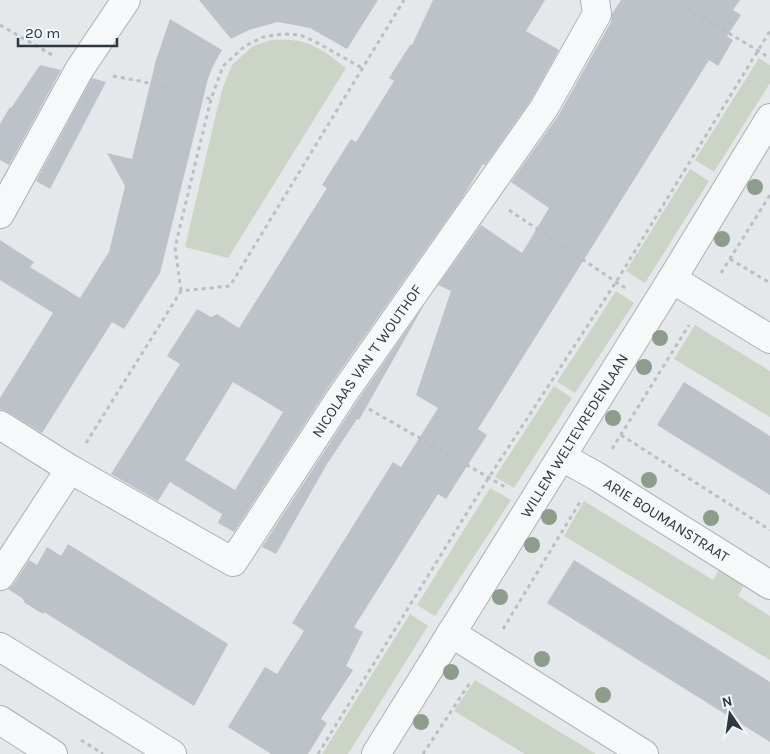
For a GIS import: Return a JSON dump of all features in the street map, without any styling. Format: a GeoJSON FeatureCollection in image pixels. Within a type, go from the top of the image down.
{"type":"FeatureCollection","features":[{"type":"Feature","properties":{"kind":"street"},"geometry":{"type":"LineString","coordinates":[[0,214],[79,70],[126,0]]}},
{"type":"Feature","properties":{"kind":"street","name":"NICOLAAS VAN 'T WOUTHOF"},"geometry":{"type":"LineString","coordinates":[[0,425],[70,469],[233,562],[343,394],[544,108],[597,14],[595,0]]}},
{"type":"Feature","properties":{"kind":"street","name":"WILLEM WELTEVREDENLAAN"},"geometry":{"type":"LineString","coordinates":[[376,754],[655,308],[770,118]]}},
{"type":"Feature","properties":{"kind":"street"},"geometry":{"type":"LineString","coordinates":[[672,279],[770,339]]}},
{"type":"Feature","properties":{"kind":"street","name":"ARIE BOUMANSTRAAT"},"geometry":{"type":"LineString","coordinates":[[562,457],[596,476],[770,585]]}},
{"type":"Feature","properties":{"kind":"street"},"geometry":{"type":"LineString","coordinates":[[0,576],[70,469]]}},
{"type":"Feature","properties":{"kind":"street"},"geometry":{"type":"LineString","coordinates":[[451,633],[644,754]]}},
{"type":"Feature","properties":{"kind":"street"},"geometry":{"type":"LineString","coordinates":[[0,647],[172,754]]}},
{"type":"Feature","properties":{"kind":"street"},"geometry":{"type":"LineString","coordinates":[[0,720],[53,754]]}},
{"type":"Feature","properties":{"kind":"path"},"geometry":{"type":"LineString","coordinates":[[181,291],[230,286],[404,0]]}},
{"type":"Feature","properties":{"kind":"path"},"geometry":{"type":"LineString","coordinates":[[674,0],[770,58]]}},
{"type":"Feature","properties":{"kind":"path"},"geometry":{"type":"LineString","coordinates":[[0,24],[79,70],[140,81],[212,99]]}},
{"type":"Feature","properties":{"kind":"path"},"geometry":{"type":"LineString","coordinates":[[318,754],[489,477],[616,282],[770,31]]}},
{"type":"Feature","properties":{"kind":"path"},"geometry":{"type":"LineString","coordinates":[[70,469],[181,291],[175,247],[212,99],[223,66],[245,46],[263,37],[283,34],[300,35],[330,49],[363,68]]}},
{"type":"Feature","properties":{"kind":"path"},"geometry":{"type":"LineString","coordinates":[[483,193],[655,308]]}},
{"type":"Feature","properties":{"kind":"path"},"geometry":{"type":"LineString","coordinates":[[730,258],[770,283]]}},
{"type":"Feature","properties":{"kind":"path"},"geometry":{"type":"LineString","coordinates":[[343,394],[489,477],[532,504]]}},
{"type":"Feature","properties":{"kind":"path"},"geometry":{"type":"LineString","coordinates":[[620,435],[770,530]]}},
{"type":"Feature","properties":{"kind":"shaded area"},"geometry":{"type":"Polygon","coordinates":[[[271,40],[294,40],[314,46],[346,68],[228,258],[185,247],[223,87],[232,65],[253,46],[271,40]]]}},
{"type":"Feature","properties":{"kind":"shaded area"},"geometry":{"type":"Polygon","coordinates":[[[759,58],[770,65],[770,83],[714,172],[695,160],[759,58]]]}},
{"type":"Feature","properties":{"kind":"shaded area"},"geometry":{"type":"Polygon","coordinates":[[[690,169],[709,181],[645,283],[626,271],[690,169]]]}},
{"type":"Feature","properties":{"kind":"shaded area"},"geometry":{"type":"Polygon","coordinates":[[[616,291],[634,303],[575,393],[557,382],[616,291]]]}},
{"type":"Feature","properties":{"kind":"shaded area"},"geometry":{"type":"Polygon","coordinates":[[[695,325],[770,371],[770,417],[674,359],[695,325]]]}},
{"type":"Feature","properties":{"kind":"shaded area"},"geometry":{"type":"Polygon","coordinates":[[[554,386],[572,398],[514,488],[495,477],[554,386]]]}},
{"type":"Feature","properties":{"kind":"shaded area"},"geometry":{"type":"Polygon","coordinates":[[[490,488],[511,500],[435,616],[417,605],[490,488]]]}},
{"type":"Feature","properties":{"kind":"shaded area"},"geometry":{"type":"Polygon","coordinates":[[[584,501],[713,580],[719,570],[744,585],[738,596],[770,616],[770,660],[564,536],[584,501]]]}},
{"type":"Feature","properties":{"kind":"shaded area"},"geometry":{"type":"Polygon","coordinates":[[[410,614],[428,626],[348,754],[322,754],[410,614]]]}},
{"type":"Feature","properties":{"kind":"shaded area"},"geometry":{"type":"Polygon","coordinates":[[[475,680],[596,754],[525,754],[454,711],[475,680]]]}},
{"type":"Feature","properties":{"kind":"building"},"geometry":{"type":"Polygon","coordinates":[[[199,0],[378,0],[347,49],[310,28],[278,22],[249,30],[231,39],[199,0]]]}},
{"type":"Feature","properties":{"kind":"building"},"geometry":{"type":"Polygon","coordinates":[[[433,0],[545,0],[526,31],[559,50],[531,100],[485,165],[483,164],[462,198],[330,385],[234,532],[218,523],[222,514],[170,482],[158,501],[111,474],[180,364],[167,356],[197,309],[211,317],[217,314],[239,328],[327,188],[322,185],[351,139],[356,142],[394,81],[389,78],[410,45],[412,45],[433,0]],[[233,382],[185,460],[235,490],[283,412],[233,382]]]}},
{"type":"Feature","properties":{"kind":"building"},"geometry":{"type":"Polygon","coordinates":[[[621,0],[740,0],[733,10],[741,15],[727,36],[733,40],[718,66],[709,60],[478,429],[487,435],[446,499],[438,494],[354,627],[363,632],[346,666],[353,670],[321,719],[327,723],[308,754],[271,754],[228,727],[265,667],[277,674],[304,631],[292,623],[393,462],[401,467],[438,408],[416,395],[451,291],[438,285],[481,225],[522,253],[549,208],[511,182],[558,116],[611,22],[612,14],[621,0]]]}},
{"type":"Feature","properties":{"kind":"building"},"geometry":{"type":"Polygon","coordinates":[[[170,19],[222,50],[208,79],[160,273],[124,329],[112,322],[42,433],[0,409],[0,398],[53,313],[0,280],[0,240],[34,262],[30,267],[80,298],[109,252],[125,186],[107,153],[132,159],[156,60],[170,19]]]}},
{"type":"Feature","properties":{"kind":"building"},"geometry":{"type":"Polygon","coordinates":[[[40,65],[61,70],[9,165],[0,160],[0,124],[40,65]]]}},
{"type":"Feature","properties":{"kind":"building"},"geometry":{"type":"Polygon","coordinates":[[[92,78],[106,82],[50,189],[36,181],[92,78]]]}},
{"type":"Feature","properties":{"kind":"building"},"geometry":{"type":"Polygon","coordinates":[[[424,305],[359,420],[357,419],[327,464],[276,554],[262,547],[356,403],[424,305]]]}},
{"type":"Feature","properties":{"kind":"building"},"geometry":{"type":"Polygon","coordinates":[[[684,382],[770,436],[770,495],[657,425],[684,382]]]}},
{"type":"Feature","properties":{"kind":"building"},"geometry":{"type":"Polygon","coordinates":[[[68,544],[228,644],[194,706],[44,612],[43,614],[25,603],[22,598],[8,589],[13,585],[29,560],[37,565],[47,547],[61,556],[68,544]]]}},
{"type":"Feature","properties":{"kind":"building"},"geometry":{"type":"Polygon","coordinates":[[[574,560],[770,682],[770,742],[547,603],[574,560]]]}}]}
